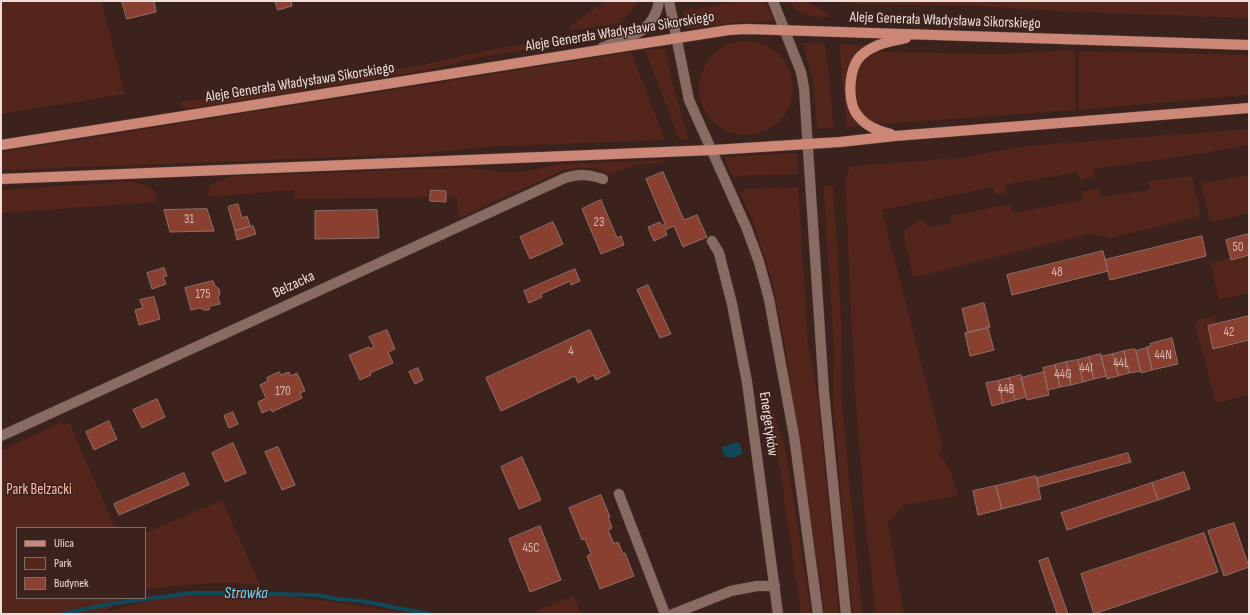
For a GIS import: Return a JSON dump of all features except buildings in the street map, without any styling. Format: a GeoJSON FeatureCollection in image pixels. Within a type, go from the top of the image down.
{"type":"FeatureCollection","features":[{"type":"Feature","properties":{"kind":"main road","name":"Aleje Generała Władysława Sikorskiego"},"geometry":{"type":"LineString","coordinates":[[1,145],[713,32],[746,29],[1249,45]]}},
{"type":"Feature","properties":{"kind":"main road"},"geometry":{"type":"LineString","coordinates":[[896,136],[877,131],[856,114],[851,90],[852,69],[859,58],[872,48],[884,43],[921,35]]}},
{"type":"Feature","properties":{"kind":"main road"},"geometry":{"type":"LineString","coordinates":[[1,179],[712,150],[840,142],[896,136],[1249,108]]}},
{"type":"Feature","properties":{"kind":"street"},"geometry":{"type":"LineString","coordinates":[[594,51],[629,37],[645,28],[654,19],[659,1]]}},
{"type":"Feature","properties":{"kind":"street"},"geometry":{"type":"LineString","coordinates":[[669,1],[689,100],[753,244],[770,299],[794,436],[818,614]]}},
{"type":"Feature","properties":{"kind":"street"},"geometry":{"type":"LineString","coordinates":[[773,1],[803,79],[824,393],[846,614]]}},
{"type":"Feature","properties":{"kind":"street","name":"Belzacka"},"geometry":{"type":"LineString","coordinates":[[1,436],[564,178],[578,174],[603,179]]}},
{"type":"Feature","properties":{"kind":"street","name":"Energetyków"},"geometry":{"type":"LineString","coordinates":[[712,241],[718,252],[732,304],[747,382],[778,614]]}},
{"type":"Feature","properties":{"kind":"street"},"geometry":{"type":"LineString","coordinates":[[619,494],[665,614]]}},
{"type":"Feature","properties":{"kind":"street"},"geometry":{"type":"LineString","coordinates":[[673,614],[690,611],[737,589],[775,586]]}},
{"type":"Feature","properties":{"kind":"green space"},"geometry":{"type":"Polygon","coordinates":[[[1,1],[102,1],[125,94],[1,114],[1,1]]]}},
{"type":"Feature","properties":{"kind":"green space"},"geometry":{"type":"Polygon","coordinates":[[[606,1],[636,1],[636,4],[622,23],[570,30],[569,26],[606,1]]]}},
{"type":"Feature","properties":{"kind":"green space"},"geometry":{"type":"Polygon","coordinates":[[[739,1],[765,1],[774,21],[742,22],[687,29],[683,11],[739,1]]]}},
{"type":"Feature","properties":{"kind":"green space"},"geometry":{"type":"Polygon","coordinates":[[[789,1],[807,1],[827,13],[827,17],[805,15],[797,10],[789,1]]]}},
{"type":"Feature","properties":{"kind":"green space"},"geometry":{"type":"Polygon","coordinates":[[[841,1],[1249,1],[1249,18],[1073,12],[978,6],[854,4],[841,1]]]}},
{"type":"Feature","properties":{"kind":"green space"},"geometry":{"type":"Polygon","coordinates":[[[623,28],[625,33],[622,34],[476,58],[428,70],[317,88],[313,82],[422,65],[495,49],[623,28]]]}},
{"type":"Feature","properties":{"kind":"green space"},"geometry":{"type":"Polygon","coordinates":[[[746,41],[764,44],[779,55],[790,70],[793,88],[790,106],[779,121],[764,132],[746,135],[728,132],[713,121],[702,106],[699,88],[702,70],[713,55],[728,44],[746,41]]]}},
{"type":"Feature","properties":{"kind":"green space"},"geometry":{"type":"Polygon","coordinates":[[[803,43],[825,43],[834,128],[817,129],[814,85],[803,43]]]}},
{"type":"Feature","properties":{"kind":"green space"},"geometry":{"type":"Polygon","coordinates":[[[839,44],[867,45],[853,57],[846,73],[845,83],[851,111],[861,126],[847,127],[839,44]]]}},
{"type":"Feature","properties":{"kind":"green space"},"geometry":{"type":"Polygon","coordinates":[[[665,48],[672,82],[689,140],[679,139],[645,50],[665,48]]]}},
{"type":"Feature","properties":{"kind":"green space"},"geometry":{"type":"Polygon","coordinates":[[[1075,50],[1075,110],[883,124],[873,121],[867,117],[858,105],[856,86],[860,67],[868,57],[880,52],[1001,54],[1075,50]]]}},
{"type":"Feature","properties":{"kind":"green space"},"geometry":{"type":"Polygon","coordinates":[[[1079,51],[1249,55],[1249,95],[1079,110],[1079,51]]]}},
{"type":"Feature","properties":{"kind":"green space"},"geometry":{"type":"Polygon","coordinates":[[[631,52],[664,137],[662,140],[486,147],[417,154],[374,156],[1,170],[1,152],[631,52]]]}},
{"type":"Feature","properties":{"kind":"green space"},"geometry":{"type":"Polygon","coordinates":[[[306,83],[307,86],[304,91],[185,109],[180,102],[306,83]]]}},
{"type":"Feature","properties":{"kind":"green space"},"geometry":{"type":"Polygon","coordinates":[[[1249,129],[1249,145],[1199,154],[1093,169],[1094,177],[1079,180],[1077,172],[1005,185],[1007,193],[995,195],[993,187],[882,210],[942,445],[940,455],[951,471],[958,496],[904,505],[888,522],[904,614],[876,614],[865,517],[855,389],[845,180],[850,166],[960,158],[1026,146],[1249,129]]]}},
{"type":"Feature","properties":{"kind":"green space"},"geometry":{"type":"Polygon","coordinates":[[[797,153],[798,174],[740,176],[733,178],[724,157],[797,153]]]}},
{"type":"Feature","properties":{"kind":"green space"},"geometry":{"type":"Polygon","coordinates":[[[665,160],[660,164],[638,164],[610,174],[592,168],[562,171],[459,218],[457,197],[446,197],[446,191],[431,190],[431,197],[294,199],[294,190],[207,197],[210,185],[231,176],[455,168],[505,172],[527,171],[560,164],[665,160]]]}},
{"type":"Feature","properties":{"kind":"green space"},"geometry":{"type":"Polygon","coordinates":[[[1249,175],[1249,213],[1214,222],[1211,221],[1209,219],[1201,183],[1249,175]]]}},
{"type":"Feature","properties":{"kind":"green space"},"geometry":{"type":"Polygon","coordinates":[[[1192,176],[1200,211],[1197,217],[1111,238],[1089,234],[916,277],[913,276],[904,237],[905,230],[920,220],[925,221],[928,227],[951,223],[950,216],[1010,204],[1012,213],[1083,200],[1082,192],[1098,188],[1100,197],[1149,190],[1149,181],[1192,176]]]}},
{"type":"Feature","properties":{"kind":"green space"},"geometry":{"type":"Polygon","coordinates":[[[132,182],[151,188],[155,191],[157,202],[1,213],[1,190],[132,182]]]}},
{"type":"Feature","properties":{"kind":"green space"},"geometry":{"type":"Polygon","coordinates":[[[824,186],[833,186],[841,319],[842,405],[862,614],[853,614],[845,543],[833,399],[834,349],[824,186]]]}},
{"type":"Feature","properties":{"kind":"green space"},"geometry":{"type":"Polygon","coordinates":[[[798,187],[808,345],[817,392],[839,614],[825,614],[784,339],[772,280],[753,221],[740,193],[743,189],[798,187]]]}},
{"type":"Feature","properties":{"kind":"green space"},"geometry":{"type":"Polygon","coordinates":[[[1249,254],[1249,293],[1219,300],[1210,263],[1249,254]]]}},
{"type":"Feature","properties":{"kind":"green space"},"geometry":{"type":"Polygon","coordinates":[[[1215,316],[1216,324],[1207,326],[1213,349],[1249,341],[1249,395],[1217,403],[1195,325],[1198,320],[1215,316]]]}},
{"type":"Feature","properties":{"kind":"green space"},"geometry":{"type":"Polygon","coordinates":[[[770,401],[786,452],[811,614],[801,614],[770,401]]]}},
{"type":"Feature","properties":{"kind":"green space","name":"Park Belzacki"},"geometry":{"type":"Polygon","coordinates":[[[63,421],[62,424],[70,424],[115,527],[16,527],[16,599],[126,599],[102,613],[170,597],[232,593],[263,594],[416,614],[1,614],[1,451],[63,421]]]}},
{"type":"Feature","properties":{"kind":"green space"},"geometry":{"type":"Polygon","coordinates":[[[222,500],[260,585],[231,583],[202,584],[146,590],[146,533],[222,500]]]}},
{"type":"Feature","properties":{"kind":"green space"},"geometry":{"type":"Polygon","coordinates":[[[574,596],[581,614],[540,614],[538,610],[574,596]]]}},
{"type":"Feature","properties":{"kind":"water"},"geometry":{"type":"Polygon","coordinates":[[[738,442],[743,452],[740,455],[731,458],[726,457],[722,447],[738,442]]]}},
{"type":"Feature","properties":{"kind":"waterway","name":"Strawka"},"geometry":{"type":"LineString","coordinates":[[63,614],[109,604],[191,593],[316,595],[337,599],[362,601],[429,614]]}}]}
